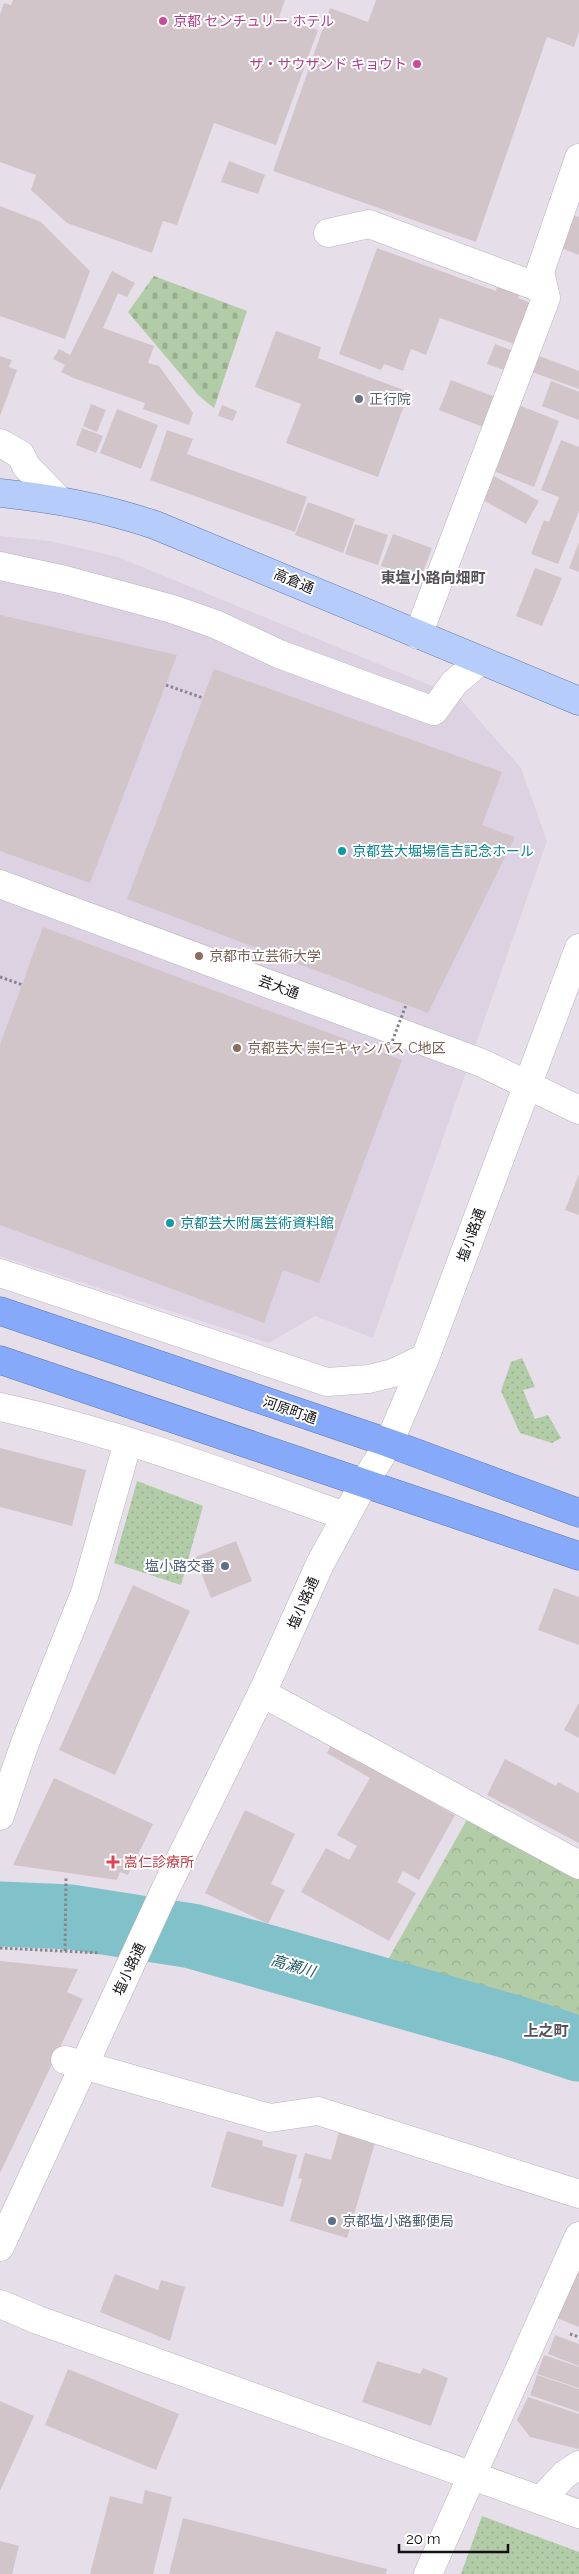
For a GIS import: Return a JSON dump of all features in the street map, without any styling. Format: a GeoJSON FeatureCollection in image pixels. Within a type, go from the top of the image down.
{"type":"FeatureCollection","features":[{"type":"Feature","properties":{"kind":"highway","name":"河原町通"},"geometry":{"type":"LineString","coordinates":[[0,1312],[389,1443],[579,1513]]}},
{"type":"Feature","properties":{"kind":"highway"},"geometry":{"type":"LineString","coordinates":[[0,1360],[579,1556]]}},
{"type":"Feature","properties":{"kind":"main road","name":"高倉通"},"geometry":{"type":"LineString","coordinates":[[0,493],[58,499],[106,509],[155,525],[232,555],[480,661],[579,700]]}},
{"type":"Feature","properties":{"kind":"street"},"geometry":{"type":"LineString","coordinates":[[418,635],[546,298],[540,272],[579,158]]}},
{"type":"Feature","properties":{"kind":"street"},"geometry":{"type":"LineString","coordinates":[[328,233],[369,224],[543,289]]}},
{"type":"Feature","properties":{"kind":"street"},"geometry":{"type":"LineString","coordinates":[[0,443],[21,455],[26,466],[58,499]]}},
{"type":"Feature","properties":{"kind":"street"},"geometry":{"type":"LineString","coordinates":[[0,566],[65,580],[172,609],[215,624],[279,654],[434,711],[454,683],[480,661]]}},
{"type":"Feature","properties":{"kind":"street","name":"芸大通"},"geometry":{"type":"LineString","coordinates":[[0,884],[482,1063],[579,1110]]}},
{"type":"Feature","properties":{"kind":"street","name":"塩小路通"},"geometry":{"type":"LineString","coordinates":[[0,2247],[75,2062],[133,1960],[165,1890],[262,1693],[320,1564],[364,1483],[389,1443],[425,1358],[579,948]]}},
{"type":"Feature","properties":{"kind":"street"},"geometry":{"type":"LineString","coordinates":[[0,1273],[327,1382],[369,1379],[393,1373],[425,1358]]}},
{"type":"Feature","properties":{"kind":"street"},"geometry":{"type":"LineString","coordinates":[[0,1407],[43,1417],[128,1442],[346,1516]]}},
{"type":"Feature","properties":{"kind":"street"},"geometry":{"type":"LineString","coordinates":[[0,1816],[25,1743],[85,1593],[128,1442]]}},
{"type":"Feature","properties":{"kind":"street"},"geometry":{"type":"LineString","coordinates":[[262,1693],[579,1865]]}},
{"type":"Feature","properties":{"kind":"street"},"geometry":{"type":"LineString","coordinates":[[75,2062],[270,2118],[318,2110],[579,2194]]}},
{"type":"Feature","properties":{"kind":"street"},"geometry":{"type":"LineString","coordinates":[[428,2574],[579,2236]]}},
{"type":"Feature","properties":{"kind":"street"},"geometry":{"type":"LineString","coordinates":[[0,2304],[47,2323],[579,2514]]}},
{"type":"Feature","properties":{"kind":"street"},"geometry":{"type":"LineString","coordinates":[[541,2500],[564,2475],[579,2465]]}},
{"type":"Feature","properties":{"kind":"path"},"geometry":{"type":"LineString","coordinates":[[166,685],[203,698]]}},
{"type":"Feature","properties":{"kind":"path"},"geometry":{"type":"LineString","coordinates":[[0,977],[22,984]]}},
{"type":"Feature","properties":{"kind":"path"},"geometry":{"type":"LineString","coordinates":[[387,1055],[406,1005]]}},
{"type":"Feature","properties":{"kind":"path"},"geometry":{"type":"LineString","coordinates":[[66,1878],[66,1951]]}},
{"type":"Feature","properties":{"kind":"path"},"geometry":{"type":"LineString","coordinates":[[0,1948],[106,1954]]}},
{"type":"Feature","properties":{"kind":"shaded area","name":"京都芸大 崇仁キャンパス C地区"},"geometry":{"type":"Polygon","coordinates":[[[0,536],[50,541],[118,557],[459,697],[521,768],[547,841],[373,1338],[315,1316],[269,1343],[0,1256],[0,536]]]}},
{"type":"Feature","properties":{"kind":"green space"},"geometry":{"type":"Polygon","coordinates":[[[154,276],[247,311],[214,408],[199,396],[128,312],[154,276]]]}},
{"type":"Feature","properties":{"kind":"green space"},"geometry":{"type":"Polygon","coordinates":[[[522,1358],[535,1387],[523,1390],[535,1419],[548,1415],[561,1438],[552,1443],[520,1433],[501,1391],[511,1362],[522,1358]]]}},
{"type":"Feature","properties":{"kind":"green space"},"geometry":{"type":"Polygon","coordinates":[[[137,1481],[203,1506],[181,1585],[114,1563],[137,1481]]]}},
{"type":"Feature","properties":{"kind":"green space"},"geometry":{"type":"Polygon","coordinates":[[[469,1816],[579,1878],[579,2029],[385,1965],[469,1816]]]}},
{"type":"Feature","properties":{"kind":"green space"},"geometry":{"type":"Polygon","coordinates":[[[482,2516],[579,2552],[579,2574],[461,2574],[482,2516]]]}},
{"type":"Feature","properties":{"kind":"building"},"geometry":{"type":"Polygon","coordinates":[[[13,0],[285,0],[279,17],[318,30],[276,145],[214,123],[177,225],[163,221],[152,253],[67,223],[31,190],[36,175],[0,162],[0,14],[4,3],[11,5],[13,0]]]}},
{"type":"Feature","properties":{"kind":"building"},"geometry":{"type":"Polygon","coordinates":[[[376,0],[579,0],[579,32],[574,47],[547,37],[476,242],[273,171],[330,8],[368,22],[376,0]]]}},
{"type":"Feature","properties":{"kind":"building"},"geometry":{"type":"Polygon","coordinates":[[[229,161],[265,175],[258,194],[221,182],[229,161]]]}},
{"type":"Feature","properties":{"kind":"building"},"geometry":{"type":"Polygon","coordinates":[[[0,206],[41,222],[90,271],[65,339],[0,316],[0,206]]]}},
{"type":"Feature","properties":{"kind":"building"},"geometry":{"type":"Polygon","coordinates":[[[573,215],[579,217],[579,255],[561,248],[573,215]]]}},
{"type":"Feature","properties":{"kind":"building"},"geometry":{"type":"Polygon","coordinates":[[[377,248],[496,291],[498,284],[520,291],[518,298],[531,303],[517,345],[440,318],[426,355],[411,349],[403,371],[384,364],[381,370],[339,354],[377,248]]]}},
{"type":"Feature","properties":{"kind":"building"},"geometry":{"type":"Polygon","coordinates":[[[112,271],[135,283],[127,297],[118,293],[103,328],[154,346],[148,363],[159,366],[193,413],[189,425],[143,409],[145,403],[61,372],[65,365],[53,359],[59,349],[70,355],[112,271]]]}},
{"type":"Feature","properties":{"kind":"building"},"geometry":{"type":"Polygon","coordinates":[[[276,331],[321,347],[318,358],[409,392],[378,477],[286,443],[301,404],[255,387],[276,331]]]}},
{"type":"Feature","properties":{"kind":"building"},"geometry":{"type":"Polygon","coordinates":[[[495,344],[511,350],[504,370],[487,364],[495,344]]]}},
{"type":"Feature","properties":{"kind":"building"},"geometry":{"type":"Polygon","coordinates":[[[534,354],[579,371],[579,389],[529,371],[534,354]]]}},
{"type":"Feature","properties":{"kind":"building"},"geometry":{"type":"Polygon","coordinates":[[[0,356],[12,360],[9,367],[17,370],[0,416],[0,356]]]}},
{"type":"Feature","properties":{"kind":"building"},"geometry":{"type":"Polygon","coordinates":[[[451,380],[495,397],[483,427],[439,410],[451,380]]]}},
{"type":"Feature","properties":{"kind":"building"},"geometry":{"type":"Polygon","coordinates":[[[551,381],[579,392],[579,420],[542,406],[551,381]]]}},
{"type":"Feature","properties":{"kind":"building"},"geometry":{"type":"Polygon","coordinates":[[[91,404],[106,410],[97,432],[83,426],[91,404]]]}},
{"type":"Feature","properties":{"kind":"building"},"geometry":{"type":"Polygon","coordinates":[[[516,404],[559,421],[534,487],[491,470],[516,404]]]}},
{"type":"Feature","properties":{"kind":"building"},"geometry":{"type":"Polygon","coordinates":[[[222,405],[237,411],[233,421],[218,416],[222,405]]]}},
{"type":"Feature","properties":{"kind":"building"},"geometry":{"type":"Polygon","coordinates":[[[117,409],[158,425],[141,469],[100,453],[117,409]]]}},
{"type":"Feature","properties":{"kind":"building"},"geometry":{"type":"Polygon","coordinates":[[[82,428],[103,436],[96,453],[76,445],[82,428]]]}},
{"type":"Feature","properties":{"kind":"building"},"geometry":{"type":"Polygon","coordinates":[[[167,430],[193,439],[187,454],[307,497],[295,532],[150,480],[167,430]]]}},
{"type":"Feature","properties":{"kind":"building"},"geometry":{"type":"Polygon","coordinates":[[[561,440],[579,447],[579,511],[558,564],[531,554],[544,520],[549,522],[559,497],[541,490],[561,440]]]}},
{"type":"Feature","properties":{"kind":"building"},"geometry":{"type":"Polygon","coordinates":[[[494,476],[539,501],[526,524],[481,499],[494,476]]]}},
{"type":"Feature","properties":{"kind":"building"},"geometry":{"type":"Polygon","coordinates":[[[308,502],[355,519],[343,553],[295,535],[308,502]]]}},
{"type":"Feature","properties":{"kind":"building"},"geometry":{"type":"Polygon","coordinates":[[[355,524],[388,535],[378,565],[345,554],[355,524]]]}},
{"type":"Feature","properties":{"kind":"building"},"geometry":{"type":"Polygon","coordinates":[[[393,534],[432,548],[420,580],[381,566],[393,534]]]}},
{"type":"Feature","properties":{"kind":"building"},"geometry":{"type":"Polygon","coordinates":[[[579,542],[579,572],[569,568],[579,542]]]}},
{"type":"Feature","properties":{"kind":"building"},"geometry":{"type":"Polygon","coordinates":[[[535,568],[562,578],[542,626],[516,616],[535,568]]]}},
{"type":"Feature","properties":{"kind":"building"},"geometry":{"type":"Polygon","coordinates":[[[0,615],[177,655],[90,883],[0,851],[0,615]]]}},
{"type":"Feature","properties":{"kind":"building"},"geometry":{"type":"Polygon","coordinates":[[[214,669],[502,772],[482,825],[515,837],[428,1013],[127,899],[214,669]]]}},
{"type":"Feature","properties":{"kind":"building"},"geometry":{"type":"Polygon","coordinates":[[[43,927],[402,1060],[319,1283],[283,1270],[264,1323],[0,1225],[0,1045],[43,927]]]}},
{"type":"Feature","properties":{"kind":"building"},"geometry":{"type":"Polygon","coordinates":[[[579,1174],[579,1215],[565,1210],[579,1174]]]}},
{"type":"Feature","properties":{"kind":"building"},"geometry":{"type":"Polygon","coordinates":[[[0,1448],[86,1470],[72,1526],[0,1507],[0,1448]]]}},
{"type":"Feature","properties":{"kind":"building"},"geometry":{"type":"Polygon","coordinates":[[[236,1541],[252,1581],[211,1598],[195,1557],[236,1541]]]}},
{"type":"Feature","properties":{"kind":"building"},"geometry":{"type":"Polygon","coordinates":[[[133,1585],[190,1611],[115,1775],[59,1750],[133,1585]]]}},
{"type":"Feature","properties":{"kind":"building"},"geometry":{"type":"Polygon","coordinates":[[[554,1588],[579,1597],[579,1645],[538,1630],[554,1588]]]}},
{"type":"Feature","properties":{"kind":"building"},"geometry":{"type":"Polygon","coordinates":[[[579,1704],[579,1738],[564,1730],[579,1704]]]}},
{"type":"Feature","properties":{"kind":"building"},"geometry":{"type":"Polygon","coordinates":[[[331,1745],[455,1815],[419,1880],[403,1871],[397,1882],[416,1893],[389,1941],[301,1892],[326,1848],[349,1860],[357,1846],[337,1835],[370,1778],[327,1753],[331,1745]]]}},
{"type":"Feature","properties":{"kind":"building"},"geometry":{"type":"Polygon","coordinates":[[[505,1759],[556,1786],[558,1782],[579,1793],[579,1843],[487,1795],[505,1759]]]}},
{"type":"Feature","properties":{"kind":"building"},"geometry":{"type":"Polygon","coordinates":[[[54,1778],[153,1824],[128,1875],[120,1872],[117,1880],[13,1865],[54,1778]]]}},
{"type":"Feature","properties":{"kind":"building"},"geometry":{"type":"Polygon","coordinates":[[[245,1810],[295,1834],[271,1884],[285,1890],[268,1924],[205,1893],[245,1810]]]}},
{"type":"Feature","properties":{"kind":"building"},"geometry":{"type":"Polygon","coordinates":[[[0,1961],[78,1969],[67,1992],[83,1999],[0,2173],[0,1961]]]}},
{"type":"Feature","properties":{"kind":"building"},"geometry":{"type":"Polygon","coordinates":[[[227,2131],[263,2141],[262,2146],[297,2155],[283,2207],[211,2187],[227,2131]]]}},
{"type":"Feature","properties":{"kind":"building"},"geometry":{"type":"Polygon","coordinates":[[[339,2132],[375,2143],[347,2238],[290,2221],[302,2179],[298,2178],[305,2153],[331,2160],[339,2132]]]}},
{"type":"Feature","properties":{"kind":"building"},"geometry":{"type":"Polygon","coordinates":[[[579,2268],[579,2327],[557,2318],[579,2268]]]}},
{"type":"Feature","properties":{"kind":"building"},"geometry":{"type":"Polygon","coordinates":[[[115,2274],[158,2290],[161,2280],[185,2287],[170,2341],[100,2312],[115,2274]]]}},
{"type":"Feature","properties":{"kind":"building"},"geometry":{"type":"Polygon","coordinates":[[[555,2335],[579,2344],[579,2366],[548,2354],[555,2335]]]}},
{"type":"Feature","properties":{"kind":"building"},"geometry":{"type":"Polygon","coordinates":[[[544,2355],[579,2367],[579,2388],[537,2374],[544,2355]]]}},
{"type":"Feature","properties":{"kind":"building"},"geometry":{"type":"Polygon","coordinates":[[[377,2361],[420,2374],[423,2368],[448,2378],[431,2426],[362,2402],[377,2361]]]}},
{"type":"Feature","properties":{"kind":"building"},"geometry":{"type":"Polygon","coordinates":[[[68,2369],[179,2414],[156,2470],[45,2425],[68,2369]]]}},
{"type":"Feature","properties":{"kind":"building"},"geometry":{"type":"Polygon","coordinates":[[[537,2375],[579,2389],[579,2412],[530,2395],[537,2375]]]}},
{"type":"Feature","properties":{"kind":"building"},"geometry":{"type":"Polygon","coordinates":[[[528,2397],[579,2414],[579,2449],[530,2437],[517,2420],[528,2397]]]}},
{"type":"Feature","properties":{"kind":"building"},"geometry":{"type":"Polygon","coordinates":[[[0,2401],[34,2416],[0,2491],[0,2401]]]}},
{"type":"Feature","properties":{"kind":"building"},"geometry":{"type":"Polygon","coordinates":[[[145,2490],[172,2497],[153,2574],[90,2574],[110,2496],[142,2504],[145,2490]]]}},
{"type":"Feature","properties":{"kind":"building"},"geometry":{"type":"Polygon","coordinates":[[[183,2518],[387,2569],[386,2574],[169,2574],[183,2518]]]}},
{"type":"Feature","properties":{"kind":"building"},"geometry":{"type":"Polygon","coordinates":[[[0,2541],[19,2546],[12,2574],[0,2574],[0,2541]]]}},
{"type":"Feature","properties":{"kind":"waterway","name":"高瀬川"},"geometry":{"type":"LineString","coordinates":[[0,1914],[71,1917],[192,1936],[515,2028],[579,2049]]}},
{"type":"Feature","properties":{"kind":"place","name":"京都 センチュリー ホテル"},"geometry":{"type":"Point","coordinates":[163,21]}},
{"type":"Feature","properties":{"kind":"place","name":"ザ・サウザンド キョウト"},"geometry":{"type":"Point","coordinates":[417,64]}},
{"type":"Feature","properties":{"kind":"place","name":"正行院"},"geometry":{"type":"Point","coordinates":[359,399]}},
{"type":"Feature","properties":{"kind":"place","name":"京都芸大堀場信吉記念ホール"},"geometry":{"type":"Point","coordinates":[342,851]}},
{"type":"Feature","properties":{"kind":"place","name":"京都市立芸術大学"},"geometry":{"type":"Point","coordinates":[199,956]}},
{"type":"Feature","properties":{"kind":"place","name":"京都芸大 崇仁キャンパス C地区"},"geometry":{"type":"Point","coordinates":[237,1048]}},
{"type":"Feature","properties":{"kind":"place","name":"京都芸大附属芸術資料館"},"geometry":{"type":"Point","coordinates":[170,1223]}},
{"type":"Feature","properties":{"kind":"place","name":"塩小路交番"},"geometry":{"type":"Point","coordinates":[225,1566]}},
{"type":"Feature","properties":{"kind":"place","name":"嵩仁診療所"},"geometry":{"type":"Point","coordinates":[113,1862]}},
{"type":"Feature","properties":{"kind":"place","name":"京都塩小路郵便局"},"geometry":{"type":"Point","coordinates":[332,2221]}},
{"type":"Feature","properties":{"kind":"district","name":"東塩小路向畑町"},"geometry":{"type":"Point","coordinates":[433,578]}},
{"type":"Feature","properties":{"kind":"district","name":"上之町"},"geometry":{"type":"Point","coordinates":[546,2031]}}]}
